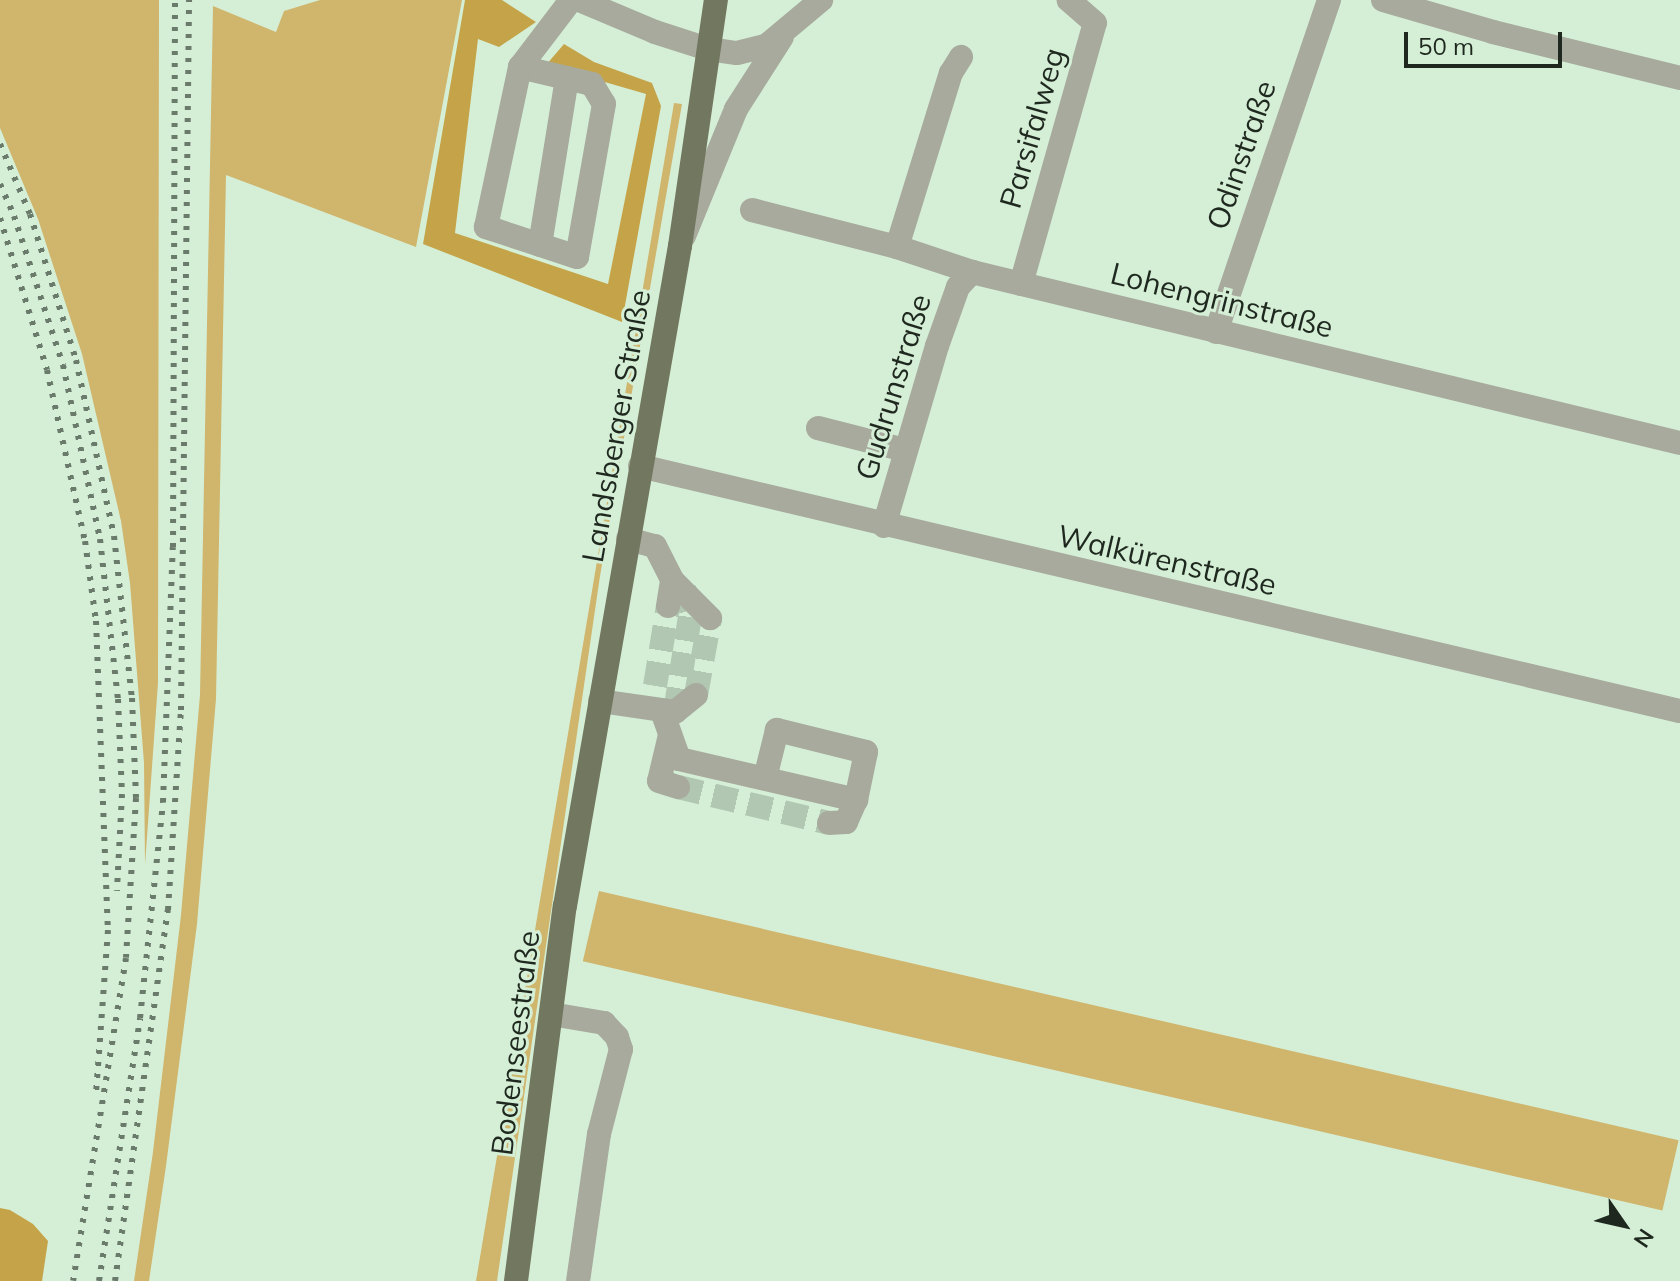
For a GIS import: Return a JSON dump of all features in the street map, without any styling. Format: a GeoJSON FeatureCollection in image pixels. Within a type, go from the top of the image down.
{"type":"FeatureCollection","features":[{"type":"Feature","properties":{"kind":"main road","name":"Landsberger Straße"},"geometry":{"type":"LineString","coordinates":[[581,813],[680,246],[716,0]]}},
{"type":"Feature","properties":{"kind":"main road","name":"Bodenseestraße"},"geometry":{"type":"LineString","coordinates":[[516,1281],[581,813]]}},
{"type":"Feature","properties":{"kind":"street"},"geometry":{"type":"LineString","coordinates":[[520,67],[592,84],[604,104],[577,257],[486,227],[520,67],[571,0]]}},
{"type":"Feature","properties":{"kind":"street"},"geometry":{"type":"LineString","coordinates":[[579,0],[641,27],[708,49],[746,53],[766,46],[783,35],[821,0]]}},
{"type":"Feature","properties":{"kind":"street","name":"Parsifalweg"},"geometry":{"type":"LineString","coordinates":[[1021,284],[1095,23],[1069,0]]}},
{"type":"Feature","properties":{"kind":"street","name":"Odinstraße"},"geometry":{"type":"LineString","coordinates":[[1216,332],[1329,0]]}},
{"type":"Feature","properties":{"kind":"street"},"geometry":{"type":"LineString","coordinates":[[1383,0],[1493,32],[1680,78]]}},
{"type":"Feature","properties":{"kind":"street"},"geometry":{"type":"LineString","coordinates":[[680,246],[736,109],[783,35]]}},
{"type":"Feature","properties":{"kind":"street"},"geometry":{"type":"LineString","coordinates":[[897,247],[944,94],[961,57]]}},
{"type":"Feature","properties":{"kind":"street"},"geometry":{"type":"LineString","coordinates":[[540,245],[567,78]]}},
{"type":"Feature","properties":{"kind":"street","name":"Lohengrinstraße"},"geometry":{"type":"LineString","coordinates":[[752,210],[897,247],[972,272],[1680,443]]}},
{"type":"Feature","properties":{"kind":"street","name":"Gudrunstraße"},"geometry":{"type":"LineString","coordinates":[[884,526],[904,450],[958,287],[972,272]]}},
{"type":"Feature","properties":{"kind":"street"},"geometry":{"type":"LineString","coordinates":[[818,428],[904,450]]}},
{"type":"Feature","properties":{"kind":"street","name":"Walkürenstraße"},"geometry":{"type":"LineString","coordinates":[[640,466],[884,526],[1680,711]]}},
{"type":"Feature","properties":{"kind":"street"},"geometry":{"type":"LineString","coordinates":[[628,539],[655,546],[672,580],[710,618]]}},
{"type":"Feature","properties":{"kind":"street"},"geometry":{"type":"LineString","coordinates":[[668,606],[672,580]]}},
{"type":"Feature","properties":{"kind":"street"},"geometry":{"type":"LineString","coordinates":[[600,701],[656,702],[675,712],[696,695]]}},
{"type":"Feature","properties":{"kind":"street"},"geometry":{"type":"LineString","coordinates":[[656,702],[679,759],[856,800]]}},
{"type":"Feature","properties":{"kind":"street"},"geometry":{"type":"LineString","coordinates":[[765,778],[777,730],[866,752],[856,800],[846,822],[829,823]]}},
{"type":"Feature","properties":{"kind":"street"},"geometry":{"type":"LineString","coordinates":[[670,735],[659,781],[678,787]]}},
{"type":"Feature","properties":{"kind":"street"},"geometry":{"type":"LineString","coordinates":[[551,1014],[604,1023],[617,1037],[621,1049],[599,1134],[578,1281]]}},
{"type":"Feature","properties":{"kind":"shaded area"},"geometry":{"type":"Polygon","coordinates":[[[0,0],[159,0],[158,683],[145,865],[144,763],[130,583],[121,521],[82,354],[38,219],[0,128],[0,0]]]}},
{"type":"Feature","properties":{"kind":"shaded area"},"geometry":{"type":"Polygon","coordinates":[[[320,0],[462,0],[416,247],[226,175],[216,699],[197,924],[166,1166],[149,1281],[134,1281],[153,1152],[181,915],[200,695],[213,6],[276,32],[284,11],[320,0]]]}},
{"type":"Feature","properties":{"kind":"shaded area"},"geometry":{"type":"Polygon","coordinates":[[[465,0],[502,0],[536,22],[499,47],[478,39],[455,233],[608,284],[646,94],[546,65],[564,44],[594,62],[652,83],[661,106],[622,322],[423,244],[465,0]]]}},
{"type":"Feature","properties":{"kind":"shaded area"},"geometry":{"type":"Polygon","coordinates":[[[674,103],[682,104],[600,576],[497,1281],[476,1281],[674,103]]]}},
{"type":"Feature","properties":{"kind":"shaded area"},"geometry":{"type":"Polygon","coordinates":[[[599,891],[1679,1140],[1662,1210],[583,961],[599,891]]]}},
{"type":"Feature","properties":{"kind":"shaded area"},"geometry":{"type":"Polygon","coordinates":[[[0,1208],[10,1210],[33,1224],[48,1241],[42,1281],[0,1281],[0,1208]]]}},
{"type":"Feature","properties":{"kind":"tunnel"},"geometry":{"type":"LineString","coordinates":[[675,712],[691,610],[684,589]]}},
{"type":"Feature","properties":{"kind":"tunnel"},"geometry":{"type":"LineString","coordinates":[[655,686],[668,606]]}},
{"type":"Feature","properties":{"kind":"tunnel"},"geometry":{"type":"LineString","coordinates":[[696,695],[710,618]]}},
{"type":"Feature","properties":{"kind":"tunnel"},"geometry":{"type":"LineString","coordinates":[[678,787],[829,823]]}},
{"type":"Feature","properties":{"kind":"railway"},"geometry":{"type":"LineString","coordinates":[[99,1281],[140,1018],[163,802],[173,547],[175,0]]}},
{"type":"Feature","properties":{"kind":"railway"},"geometry":{"type":"LineString","coordinates":[[115,1281],[168,910],[181,710],[189,0]]}},
{"type":"Feature","properties":{"kind":"railway"},"geometry":{"type":"LineString","coordinates":[[0,144],[30,214],[76,360],[114,536],[132,698],[136,798],[126,958],[73,1281]]}},
{"type":"Feature","properties":{"kind":"railway"},"geometry":{"type":"LineString","coordinates":[[0,184],[14,216],[63,365],[100,539],[118,699],[122,794],[117,891]]}},
{"type":"Feature","properties":{"kind":"railway"},"geometry":{"type":"LineString","coordinates":[[0,218],[47,370],[85,541],[96,621],[108,930],[96,1092]]}}]}
